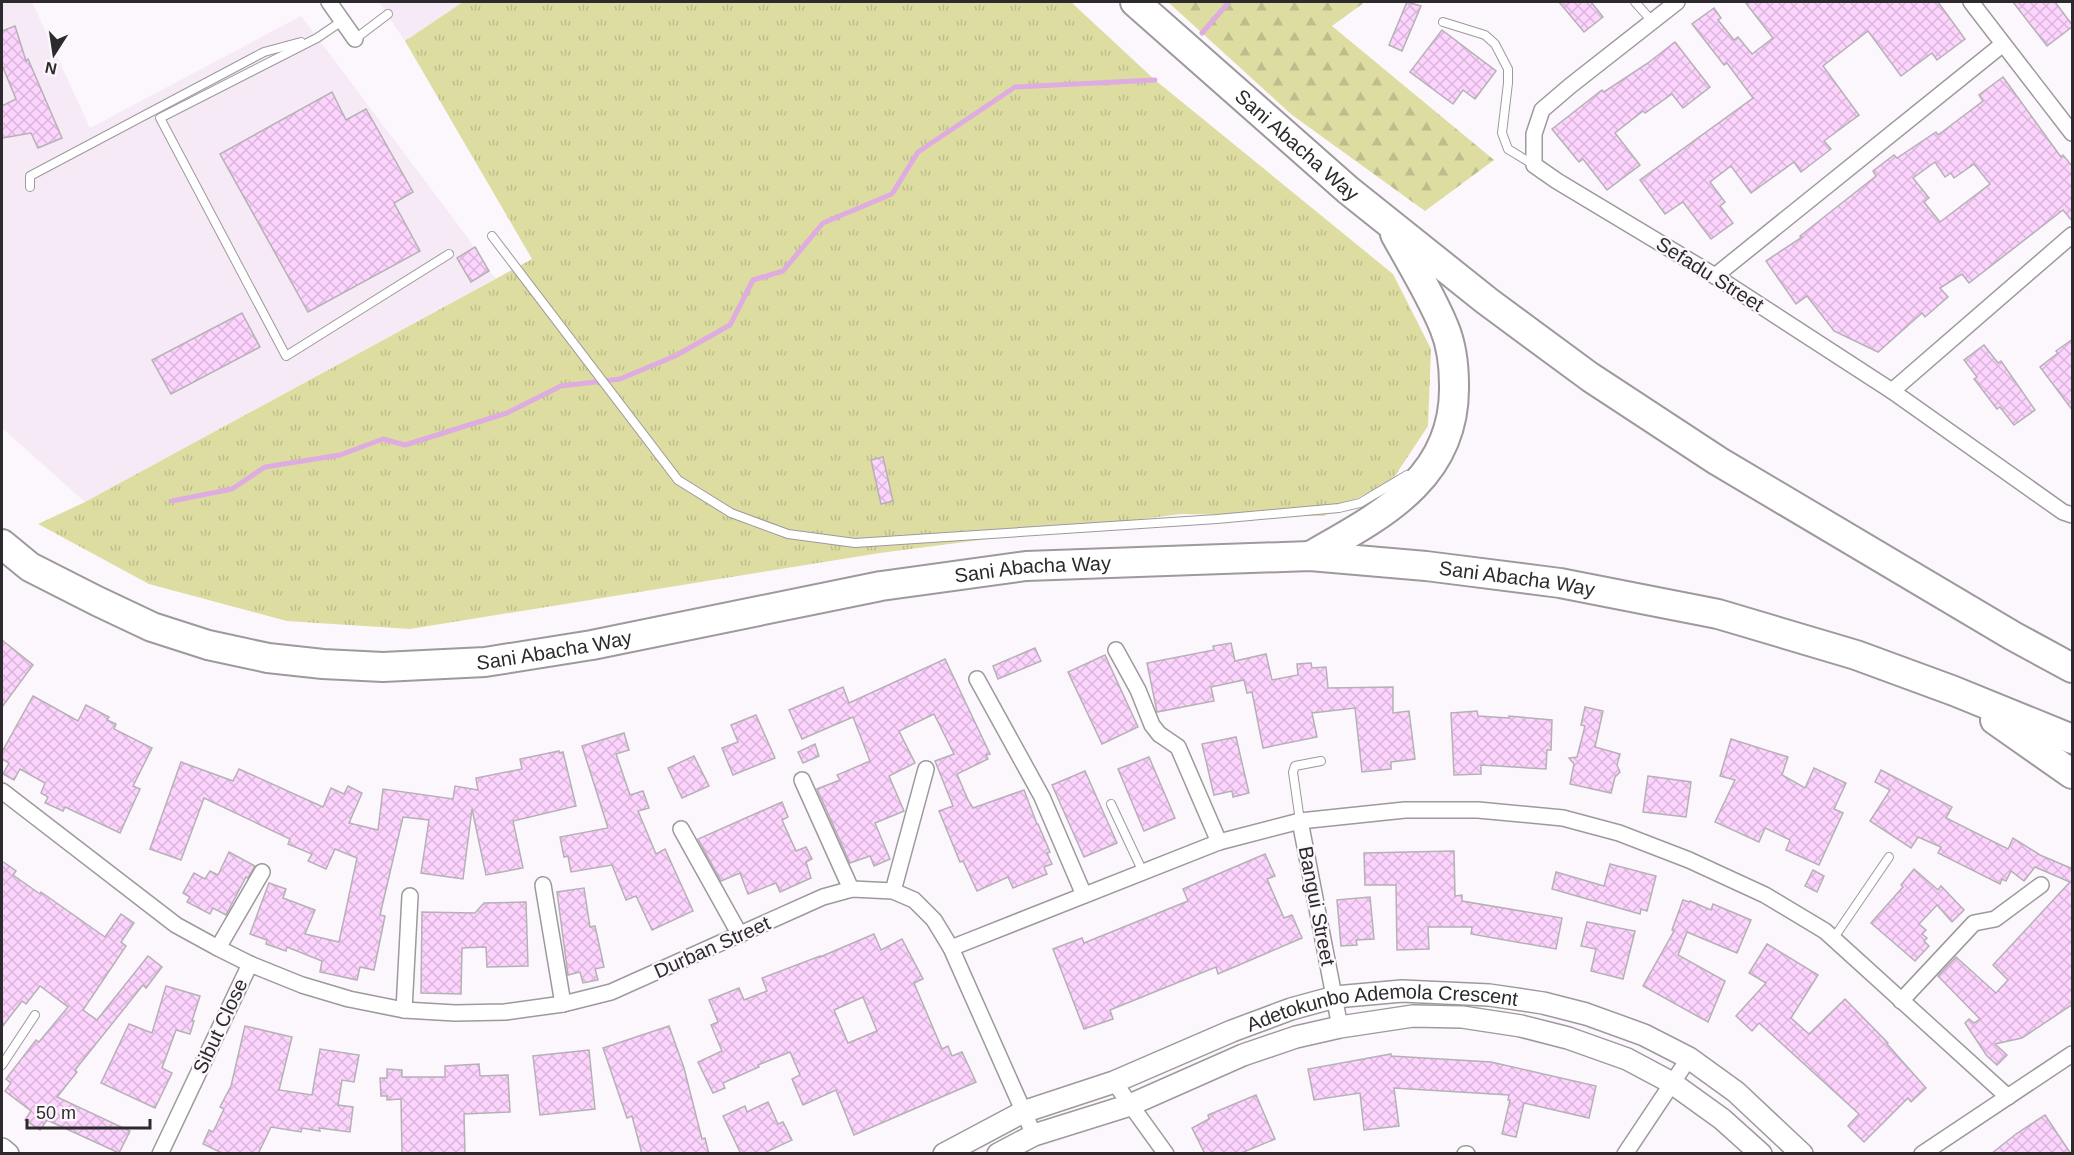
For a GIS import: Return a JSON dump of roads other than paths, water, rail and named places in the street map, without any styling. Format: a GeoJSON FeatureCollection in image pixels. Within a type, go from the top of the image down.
{"type":"FeatureCollection","features":[{"type":"Feature","properties":{"kind":"highway","name":"Sani Abacha Way"},"geometry":{"type":"LineString","coordinates":[[1135,2],[1348,190],[1487,301],[1590,377],[1718,461],[2013,636],[2073,668]]}},
{"type":"Feature","properties":{"kind":"highway"},"geometry":{"type":"LineString","coordinates":[[1310,556],[1373,520],[1401,500],[1426,475],[1452,421],[1453,359],[1445,328],[1388,222]]}},
{"type":"Feature","properties":{"kind":"highway","name":"Sani Abacha Way"},"geometry":{"type":"LineString","coordinates":[[2,544],[30,567],[152,627],[197,641],[268,658],[383,667],[485,662],[592,645],[881,586],[1026,566],[1310,556],[1426,566],[1560,583],[1718,614],[1856,656],[1954,691],[2073,738]]}},
{"type":"Feature","properties":{"kind":"highway"},"geometry":{"type":"LineString","coordinates":[[2013,636],[2073,654]]}},
{"type":"Feature","properties":{"kind":"highway"},"geometry":{"type":"LineString","coordinates":[[1954,691],[2073,774]]}},
{"type":"Feature","properties":{"kind":"main road","name":"Adetokunbo Ademola Crescent"},"geometry":{"type":"LineString","coordinates":[[944,1154],[1023,1112],[1114,1082],[1232,1031],[1291,1009],[1335,997],[1402,991],[1489,995],[1543,1003],[1586,1014],[1644,1035],[1689,1058],[1736,1092],[1802,1154]]}},
{"type":"Feature","properties":{"kind":"main road","name":"Adetokunbo Ademola Crescent"},"geometry":{"type":"LineString","coordinates":[[998,1154],[1034,1136],[1130,1105],[1243,1055],[1296,1037],[1340,1027],[1413,1016],[1462,1017],[1521,1026],[1568,1038],[1627,1059],[1672,1083],[1722,1119],[1761,1154]]}},
{"type":"Feature","properties":{"kind":"main road"},"geometry":{"type":"LineString","coordinates":[[2,1149],[8,1154]]}},
{"type":"Feature","properties":{"kind":"street"},"geometry":{"type":"LineString","coordinates":[[329,2],[355,39]]}},
{"type":"Feature","properties":{"kind":"street"},"geometry":{"type":"LineString","coordinates":[[1534,165],[1534,134],[1542,110],[1677,2]]}},
{"type":"Feature","properties":{"kind":"street"},"geometry":{"type":"LineString","coordinates":[[1971,2],[2073,133]]}},
{"type":"Feature","properties":{"kind":"street"},"geometry":{"type":"LineString","coordinates":[[1716,276],[2003,44]]}},
{"type":"Feature","properties":{"kind":"street","name":"Sefadu Street"},"geometry":{"type":"LineString","coordinates":[[1534,165],[1716,276],[1892,391],[2063,512],[2073,515]]}},
{"type":"Feature","properties":{"kind":"street"},"geometry":{"type":"LineString","coordinates":[[1892,391],[2073,235]]}},
{"type":"Feature","properties":{"kind":"street"},"geometry":{"type":"LineString","coordinates":[[1116,650],[1138,690],[1152,725],[1178,747],[1219,842]]}},
{"type":"Feature","properties":{"kind":"street"},"geometry":{"type":"LineString","coordinates":[[977,679],[1042,797],[1084,895]]}},
{"type":"Feature","properties":{"kind":"street"},"geometry":{"type":"LineString","coordinates":[[893,891],[926,769]]}},
{"type":"Feature","properties":{"kind":"street"},"geometry":{"type":"LineString","coordinates":[[802,780],[851,889]]}},
{"type":"Feature","properties":{"kind":"street","name":"Durban Street"},"geometry":{"type":"LineString","coordinates":[[2,791],[176,925],[218,948],[249,964],[302,984],[349,999],[404,1010],[455,1013],[505,1012],[564,1004],[610,992],[823,897],[851,889],[893,891],[914,900],[934,920],[951,948],[1034,1136]]}},
{"type":"Feature","properties":{"kind":"street"},"geometry":{"type":"LineString","coordinates":[[951,948],[1219,842],[1300,821],[1405,810],[1478,810],[1563,818],[1619,833],[1689,860],[1765,895],[1825,931],[2008,1097]]}},
{"type":"Feature","properties":{"kind":"street","name":"Bangui Street"},"geometry":{"type":"LineString","coordinates":[[1300,821],[1340,1027]]}},
{"type":"Feature","properties":{"kind":"street"},"geometry":{"type":"LineString","coordinates":[[681,829],[740,935]]}},
{"type":"Feature","properties":{"kind":"street","name":"Sibut Close"},"geometry":{"type":"LineString","coordinates":[[218,948],[262,872]]}},
{"type":"Feature","properties":{"kind":"street"},"geometry":{"type":"LineString","coordinates":[[543,885],[564,1004]]}},
{"type":"Feature","properties":{"kind":"street"},"geometry":{"type":"LineString","coordinates":[[1901,1001],[1974,923],[1995,919],[2041,885]]}},
{"type":"Feature","properties":{"kind":"street"},"geometry":{"type":"LineString","coordinates":[[404,1010],[410,897]]}},
{"type":"Feature","properties":{"kind":"street","name":"Sibut Close"},"geometry":{"type":"LineString","coordinates":[[160,1154],[249,964]]}},
{"type":"Feature","properties":{"kind":"street"},"geometry":{"type":"LineString","coordinates":[[1922,1154],[2073,1054]]}},
{"type":"Feature","properties":{"kind":"street"},"geometry":{"type":"LineString","coordinates":[[1625,1154],[1689,1058]]}},
{"type":"Feature","properties":{"kind":"street"},"geometry":{"type":"LineString","coordinates":[[1114,1082],[1166,1154]]}},
{"type":"Feature","properties":{"kind":"lane"},"geometry":{"type":"LineString","coordinates":[[1635,2],[1652,21]]}},
{"type":"Feature","properties":{"kind":"lane"},"geometry":{"type":"LineString","coordinates":[[355,39],[388,14]]}},
{"type":"Feature","properties":{"kind":"lane"},"geometry":{"type":"LineString","coordinates":[[342,21],[317,38],[160,118],[286,356],[449,254]]}},
{"type":"Feature","properties":{"kind":"lane"},"geometry":{"type":"LineString","coordinates":[[1443,22],[1485,35],[1495,44],[1508,69],[1509,82],[1502,132],[1508,149],[1534,165]]}},
{"type":"Feature","properties":{"kind":"lane"},"geometry":{"type":"LineString","coordinates":[[30,187],[30,176],[264,52],[317,38]]}},
{"type":"Feature","properties":{"kind":"lane"},"geometry":{"type":"LineString","coordinates":[[492,236],[678,480],[731,513],[788,534],[855,543],[1217,519],[1340,508],[1360,503],[1407,476],[1414,468]]}},
{"type":"Feature","properties":{"kind":"lane"},"geometry":{"type":"LineString","coordinates":[[1422,461],[1445,438]]}},
{"type":"Feature","properties":{"kind":"lane"},"geometry":{"type":"LineString","coordinates":[[1300,821],[1293,772],[1295,766],[1321,760]]}},
{"type":"Feature","properties":{"kind":"lane"},"geometry":{"type":"LineString","coordinates":[[1110,804],[1143,872]]}},
{"type":"Feature","properties":{"kind":"lane"},"geometry":{"type":"LineString","coordinates":[[1833,939],[1889,857]]}},
{"type":"Feature","properties":{"kind":"lane"},"geometry":{"type":"LineString","coordinates":[[2,1065],[35,1015]]}},
{"type":"Feature","properties":{"kind":"waterway"},"geometry":{"type":"LineString","coordinates":[[1202,33],[1229,2]]}},
{"type":"Feature","properties":{"kind":"waterway"},"geometry":{"type":"LineString","coordinates":[[172,501],[232,489],[265,467],[340,455],[383,439],[405,445],[507,413],[561,386],[620,379],[675,356],[730,325],[753,280],[783,271],[823,223],[892,194],[918,152],[1015,87],[1155,80]]}}]}
